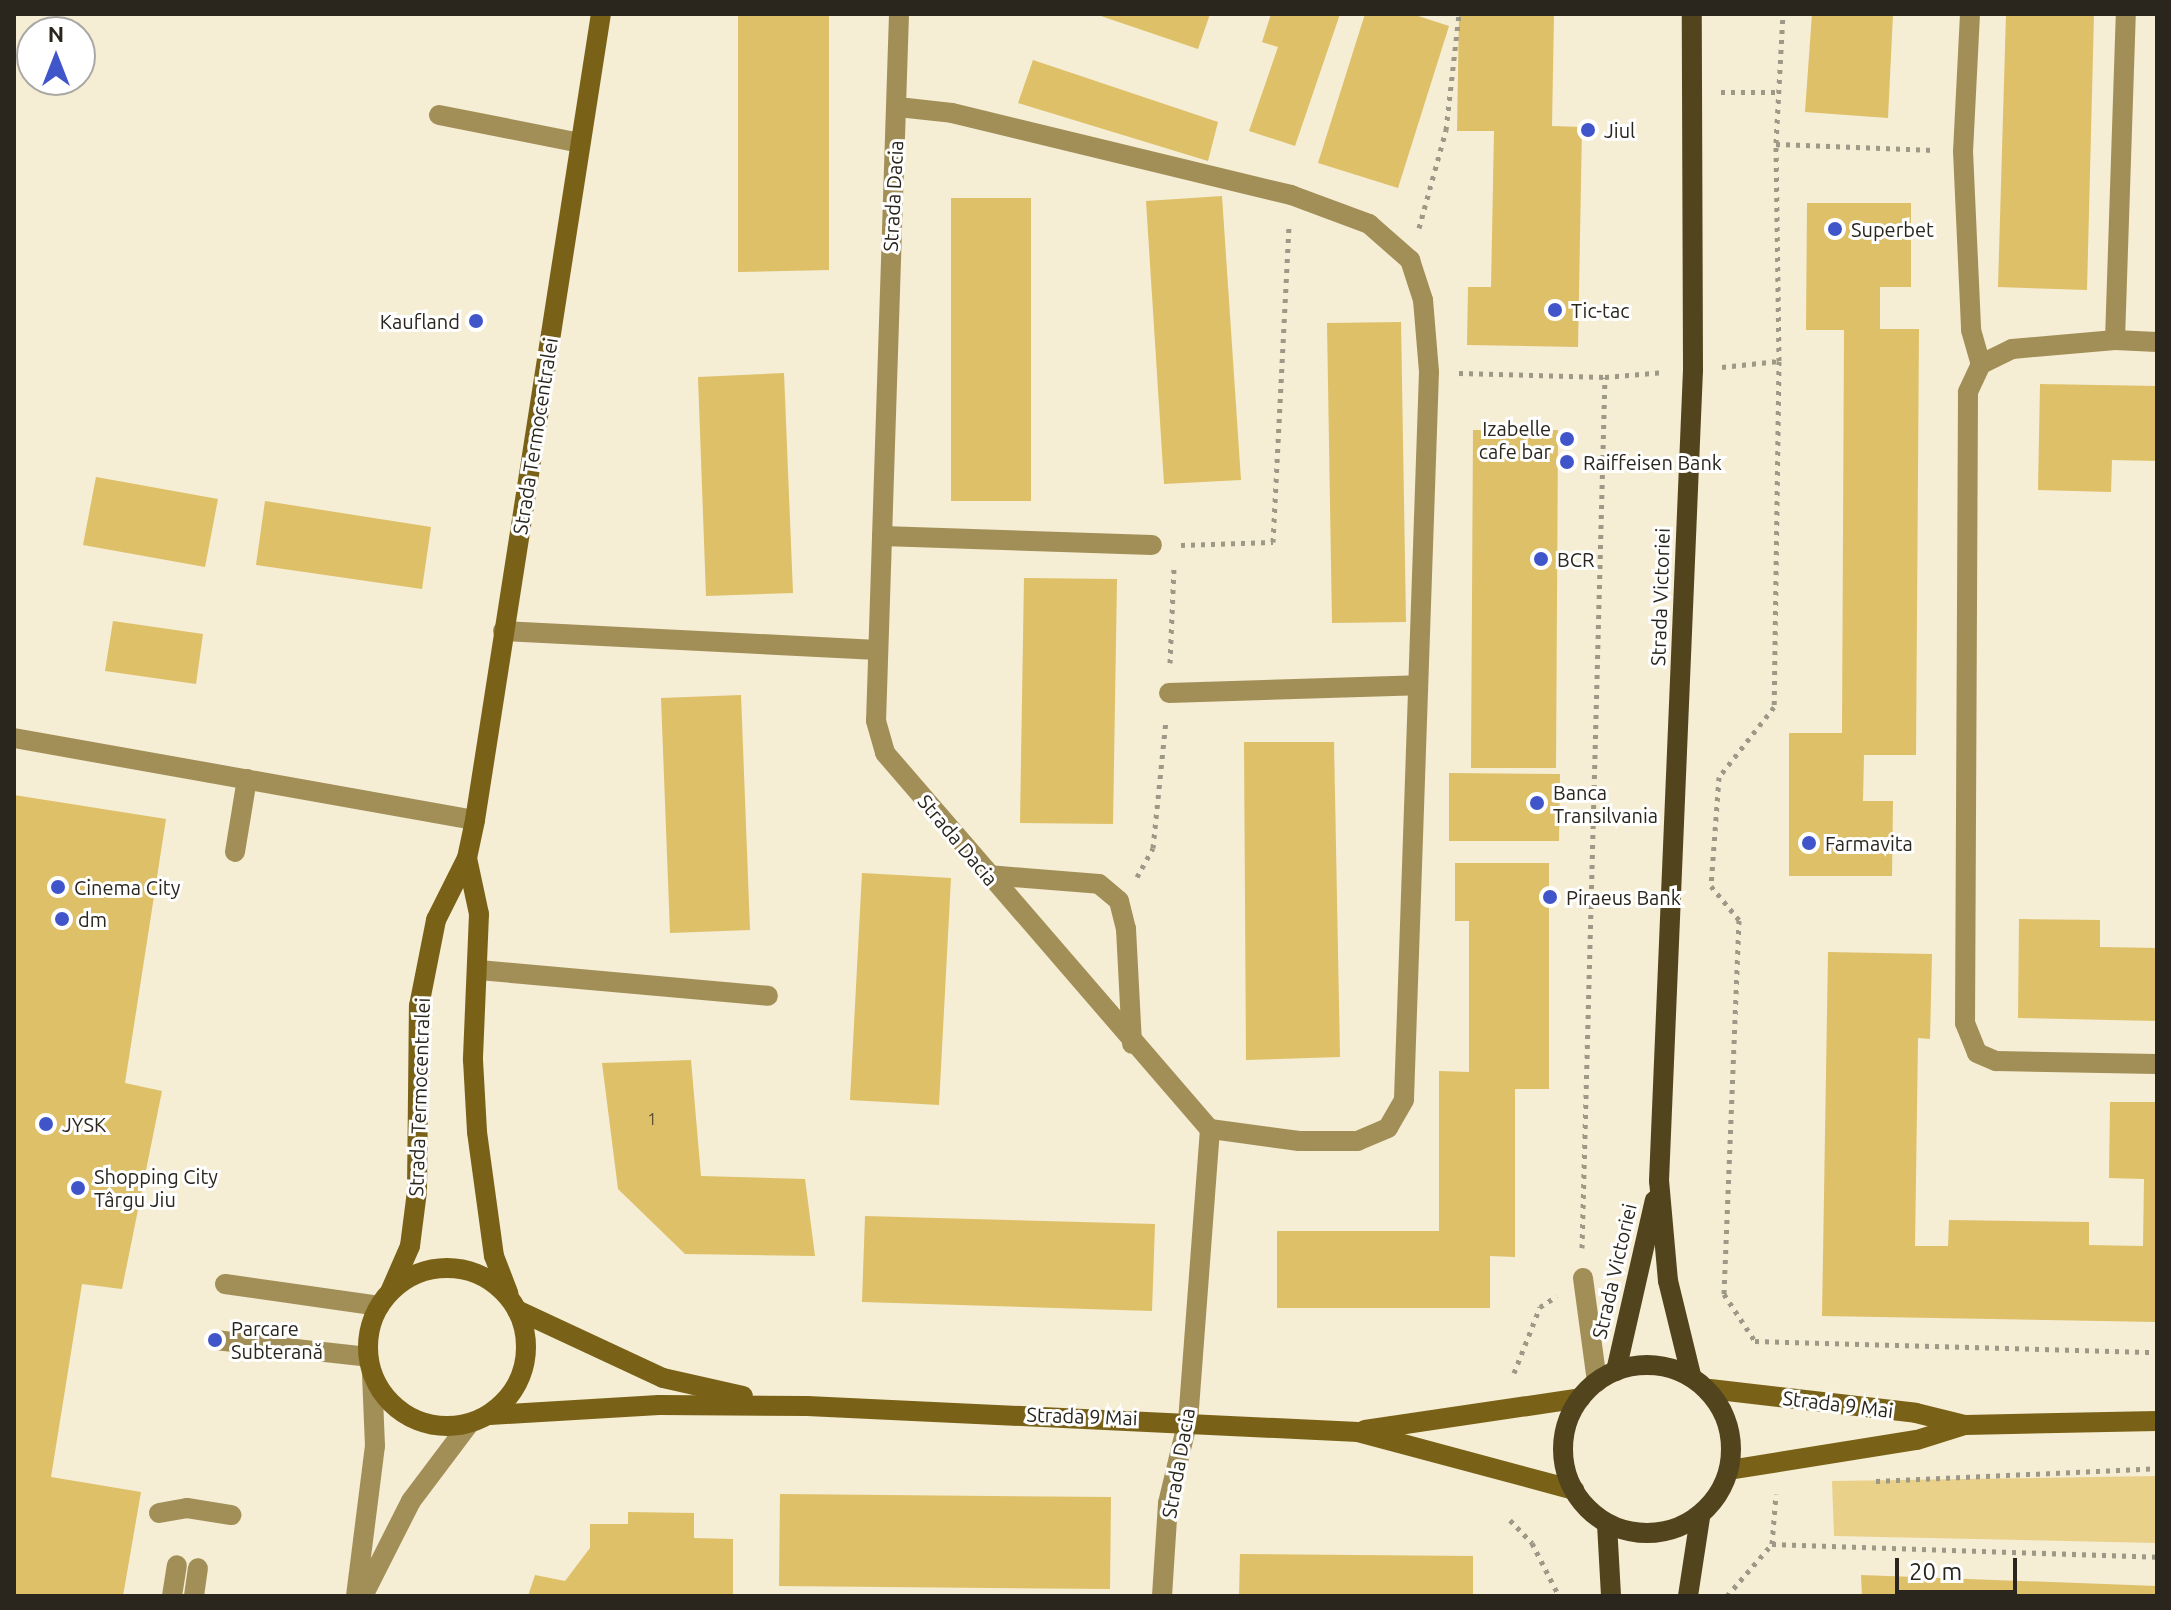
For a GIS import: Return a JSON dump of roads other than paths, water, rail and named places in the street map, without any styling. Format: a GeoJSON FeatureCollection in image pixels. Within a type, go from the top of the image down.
{"type":"FeatureCollection","features":[{"type":"Feature","properties":{"kind":"main road","name":"Strada Termocentralei"},"geometry":{"type":"LineString","coordinates":[[384,1299],[410,1246],[417,1191],[419,1006],[436,920],[467,858],[475,820],[601,14]]}},
{"type":"Feature","properties":{"kind":"main road","name":"Strada Victoriei"},"geometry":{"type":"LineString","coordinates":[[1691,1375],[1668,1281],[1659,1181],[1693,370],[1692,14]]}},
{"type":"Feature","properties":{"kind":"main road","name":"Strada Termocentralei"},"geometry":{"type":"LineString","coordinates":[[467,858],[479,914],[473,1060],[477,1132],[494,1256],[513,1301]]}},
{"type":"Feature","properties":{"kind":"main road","name":"Strada Victoriei"},"geometry":{"type":"LineString","coordinates":[[1616,1371],[1659,1181]]}},
{"type":"Feature","properties":{"kind":"main road"},"geometry":{"type":"LineString","coordinates":[[456,1268],[479,1274],[513,1301],[526,1332],[524,1368],[508,1399],[490,1415],[469,1424],[444,1428],[410,1417],[383,1395],[370,1365],[384,1299],[409,1278],[456,1268]]}},
{"type":"Feature","properties":{"kind":"main road","name":"Strada 9 Mai"},"geometry":{"type":"LineString","coordinates":[[513,1301],[663,1378],[807,1406]]}},
{"type":"Feature","properties":{"kind":"main road"},"geometry":{"type":"LineString","coordinates":[[1654,1364],[1691,1375],[1710,1389],[1727,1430],[1729,1470],[1717,1500],[1700,1518],[1654,1534],[1607,1524],[1574,1490],[1564,1443],[1581,1398],[1597,1382],[1616,1371],[1654,1364]]}},
{"type":"Feature","properties":{"kind":"main road","name":"Strada 9 Mai"},"geometry":{"type":"LineString","coordinates":[[1710,1389],[1916,1413],[1965,1425],[2157,1421]]}},
{"type":"Feature","properties":{"kind":"main road","name":"Strada 9 Mai"},"geometry":{"type":"LineString","coordinates":[[1358,1432],[1581,1398]]}},
{"type":"Feature","properties":{"kind":"main road","name":"Strada 9 Mai"},"geometry":{"type":"LineString","coordinates":[[490,1415],[659,1405],[807,1406],[1188,1420],[1358,1432],[1574,1490]]}},
{"type":"Feature","properties":{"kind":"main road","name":"Strada 9 Mai"},"geometry":{"type":"LineString","coordinates":[[1729,1470],[1917,1440],[1965,1425]]}},
{"type":"Feature","properties":{"kind":"main road"},"geometry":{"type":"LineString","coordinates":[[1688,1596],[1700,1518]]}},
{"type":"Feature","properties":{"kind":"main road"},"geometry":{"type":"LineString","coordinates":[[1607,1524],[1611,1596]]}},
{"type":"Feature","properties":{"kind":"street","name":"Strada Dacia"},"geometry":{"type":"LineString","coordinates":[[899,14],[876,721],[885,753],[1132,1044],[1210,1129],[1188,1420],[1168,1503],[1162,1596]]}},
{"type":"Feature","properties":{"kind":"street"},"geometry":{"type":"LineString","coordinates":[[1970,14],[1963,151],[1971,330],[1981,364]]}},
{"type":"Feature","properties":{"kind":"street"},"geometry":{"type":"LineString","coordinates":[[2115,340],[2126,14]]}},
{"type":"Feature","properties":{"kind":"street"},"geometry":{"type":"LineString","coordinates":[[898,107],[952,113],[1291,195],[1369,224],[1410,260],[1423,300],[1429,372],[1404,1100],[1388,1128],[1358,1141],[1299,1141],[1210,1129]]}},
{"type":"Feature","properties":{"kind":"street"},"geometry":{"type":"LineString","coordinates":[[439,115],[580,143]]}},
{"type":"Feature","properties":{"kind":"street"},"geometry":{"type":"LineString","coordinates":[[2157,342],[2115,340],[2012,349],[1981,364],[1968,392],[1965,1023],[1977,1053],[1996,1061],[2157,1064]]}},
{"type":"Feature","properties":{"kind":"street"},"geometry":{"type":"LineString","coordinates":[[882,536],[1152,545]]}},
{"type":"Feature","properties":{"kind":"street"},"geometry":{"type":"LineString","coordinates":[[503,631],[878,650]]}},
{"type":"Feature","properties":{"kind":"street"},"geometry":{"type":"LineString","coordinates":[[1169,693],[1418,685]]}},
{"type":"Feature","properties":{"kind":"street"},"geometry":{"type":"LineString","coordinates":[[14,738],[475,820]]}},
{"type":"Feature","properties":{"kind":"street"},"geometry":{"type":"LineString","coordinates":[[235,852],[247,779]]}},
{"type":"Feature","properties":{"kind":"street"},"geometry":{"type":"LineString","coordinates":[[988,875],[1099,884],[1119,901],[1126,929],[1132,1044]]}},
{"type":"Feature","properties":{"kind":"street"},"geometry":{"type":"LineString","coordinates":[[479,970],[768,996]]}},
{"type":"Feature","properties":{"kind":"street"},"geometry":{"type":"LineString","coordinates":[[1583,1278],[1597,1382]]}},
{"type":"Feature","properties":{"kind":"street"},"geometry":{"type":"LineString","coordinates":[[225,1284],[384,1299]]}},
{"type":"Feature","properties":{"kind":"street"},"geometry":{"type":"LineString","coordinates":[[215,1340],[370,1365],[375,1446],[356,1596]]}},
{"type":"Feature","properties":{"kind":"street"},"geometry":{"type":"LineString","coordinates":[[363,1596],[411,1501],[469,1424]]}},
{"type":"Feature","properties":{"kind":"street"},"geometry":{"type":"LineString","coordinates":[[159,1513],[187,1508],[231,1515]]}},
{"type":"Feature","properties":{"kind":"street"},"geometry":{"type":"LineString","coordinates":[[172,1596],[177,1565]]}},
{"type":"Feature","properties":{"kind":"street"},"geometry":{"type":"LineString","coordinates":[[194,1596],[198,1568]]}},
{"type":"Feature","properties":{"kind":"place","name":"Jiul"},"geometry":{"type":"Point","coordinates":[1588,130]}},
{"type":"Feature","properties":{"kind":"place","name":"Superbet"},"geometry":{"type":"Point","coordinates":[1835,229]}},
{"type":"Feature","properties":{"kind":"place","name":"Tic-tac"},"geometry":{"type":"Point","coordinates":[1555,310]}},
{"type":"Feature","properties":{"kind":"place","name":"Kaufland"},"geometry":{"type":"Point","coordinates":[476,321]}},
{"type":"Feature","properties":{"kind":"place","name":"Izabelle cafe bar"},"geometry":{"type":"Point","coordinates":[1567,439]}},
{"type":"Feature","properties":{"kind":"place","name":"Raiffeisen Bank"},"geometry":{"type":"Point","coordinates":[1567,462]}},
{"type":"Feature","properties":{"kind":"place","name":"BCR"},"geometry":{"type":"Point","coordinates":[1541,559]}},
{"type":"Feature","properties":{"kind":"place","name":"Banca Transilvania"},"geometry":{"type":"Point","coordinates":[1537,803]}},
{"type":"Feature","properties":{"kind":"place","name":"Farmavita"},"geometry":{"type":"Point","coordinates":[1809,843]}},
{"type":"Feature","properties":{"kind":"place","name":"Cinema City"},"geometry":{"type":"Point","coordinates":[58,887]}},
{"type":"Feature","properties":{"kind":"place","name":"Piraeus Bank"},"geometry":{"type":"Point","coordinates":[1550,897]}},
{"type":"Feature","properties":{"kind":"place","name":"dm"},"geometry":{"type":"Point","coordinates":[62,919]}},
{"type":"Feature","properties":{"kind":"place","name":"JYSK"},"geometry":{"type":"Point","coordinates":[46,1124]}},
{"type":"Feature","properties":{"kind":"place","name":"Shopping City Târgu Jiu"},"geometry":{"type":"Point","coordinates":[78,1188]}},
{"type":"Feature","properties":{"kind":"place","name":"Parcare Subterană"},"geometry":{"type":"Point","coordinates":[215,1340]}}]}
